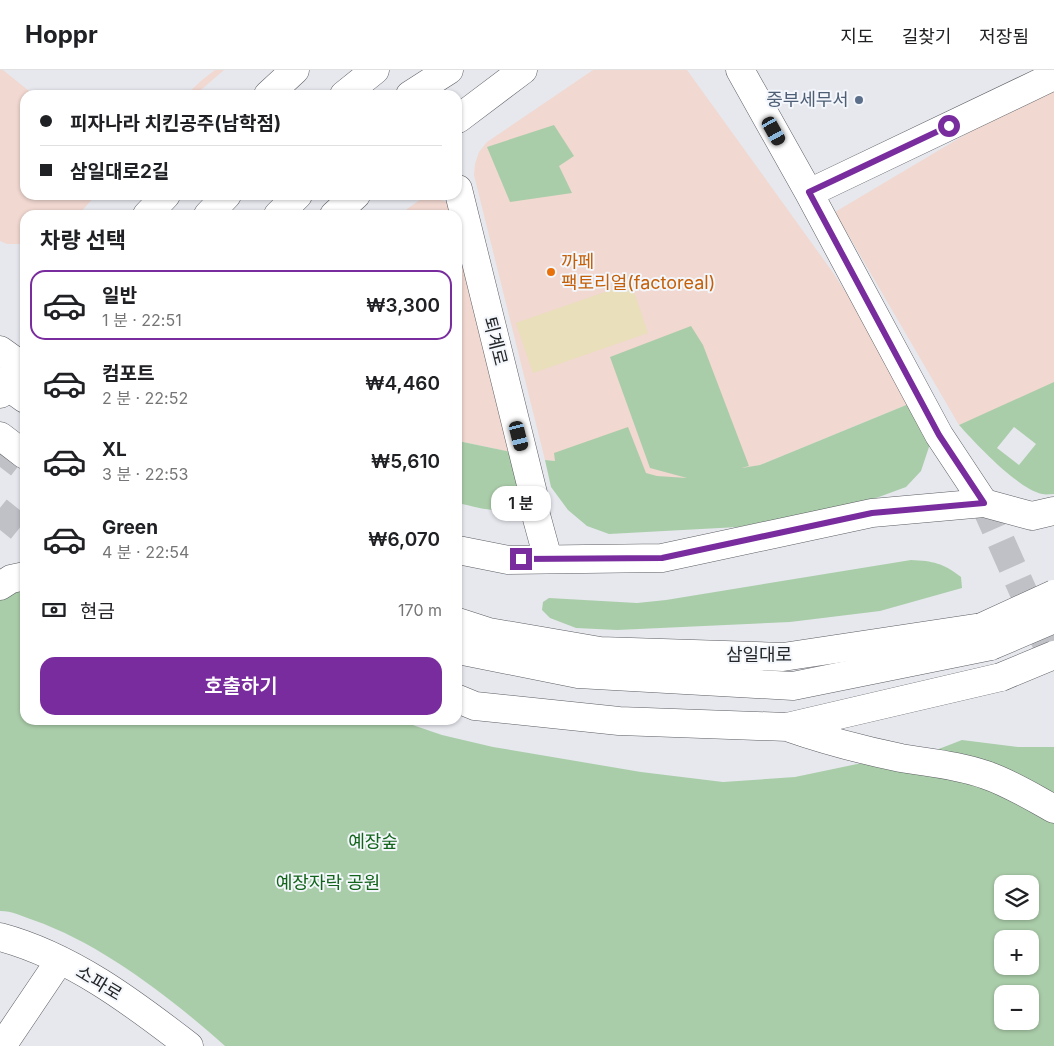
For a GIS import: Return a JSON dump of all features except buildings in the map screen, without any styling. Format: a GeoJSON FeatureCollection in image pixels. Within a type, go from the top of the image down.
{"type":"FeatureCollection","features":[{"type":"Feature","properties":{"kind":"main road"},"geometry":{"type":"LineString","coordinates":[[350,90],[375,70]]}},
{"type":"Feature","properties":{"kind":"main road"},"geometry":{"type":"LineString","coordinates":[[418,90],[449,70]]}},
{"type":"Feature","properties":{"kind":"main road"},"geometry":{"type":"LineString","coordinates":[[462,116],[523,70]]}},
{"type":"Feature","properties":{"kind":"main road"},"geometry":{"type":"LineString","coordinates":[[740,70],[809,192],[939,435],[984,503]]}},
{"type":"Feature","properties":{"kind":"main road"},"geometry":{"type":"LineString","coordinates":[[273,90],[293,71]]}},
{"type":"Feature","properties":{"kind":"main road"},"geometry":{"type":"LineString","coordinates":[[809,192],[1054,76]]}},
{"type":"Feature","properties":{"kind":"main road"},"geometry":{"type":"LineString","coordinates":[[152,210],[161,200]]}},
{"type":"Feature","properties":{"kind":"main road"},"geometry":{"type":"LineString","coordinates":[[213,210],[222,200]]}},
{"type":"Feature","properties":{"kind":"main road"},"geometry":{"type":"LineString","coordinates":[[283,210],[293,200]]}},
{"type":"Feature","properties":{"kind":"main road"},"geometry":{"type":"LineString","coordinates":[[340,210],[350,200]]}},
{"type":"Feature","properties":{"kind":"main road","name":"퇴계로"},"geometry":{"type":"LineString","coordinates":[[461,200],[533,493],[533,504],[548,558]]}},
{"type":"Feature","properties":{"kind":"main road"},"geometry":{"type":"LineString","coordinates":[[0,350],[15,379]]}},
{"type":"Feature","properties":{"kind":"main road"},"geometry":{"type":"LineString","coordinates":[[0,436],[20,450]]}},
{"type":"Feature","properties":{"kind":"main road"},"geometry":{"type":"LineString","coordinates":[[462,551],[508,560],[662,558],[872,513],[984,503],[1032,516],[1054,510]]}},
{"type":"Feature","properties":{"kind":"main road"},"geometry":{"type":"LineString","coordinates":[[0,586],[20,577]]}},
{"type":"Feature","properties":{"kind":"main road","name":"삼일대로"},"geometry":{"type":"LineString","coordinates":[[462,651],[578,674],[793,686],[987,637],[1054,594]]}},
{"type":"Feature","properties":{"kind":"main road"},"geometry":{"type":"LineString","coordinates":[[987,637],[1054,619]]}},
{"type":"Feature","properties":{"kind":"main road","name":"삼일대로"},"geometry":{"type":"LineString","coordinates":[[462,623],[489,632],[600,652],[784,657],[987,637]]}},
{"type":"Feature","properties":{"kind":"main road"},"geometry":{"type":"LineString","coordinates":[[462,701],[475,706],[620,722],[787,727],[1001,678],[1054,655]]}},
{"type":"Feature","properties":{"kind":"main road"},"geometry":{"type":"LineString","coordinates":[[787,727],[836,742],[902,758],[958,766],[988,775],[1020,789],[1054,809]]}},
{"type":"Feature","properties":{"kind":"main road","name":"소파로"},"geometry":{"type":"LineString","coordinates":[[0,937],[25,943],[92,977],[144,1011],[189,1046]]}},
{"type":"Feature","properties":{"kind":"main road"},"geometry":{"type":"LineString","coordinates":[[2,1046],[60,960]]}},
{"type":"Feature","properties":{"kind":"shaded area"},"geometry":{"type":"Polygon","coordinates":[[[0,70],[3,70],[28,90],[20,90],[20,200],[92,200],[82,210],[20,210],[20,244],[7,244],[0,241],[0,70]]]}},
{"type":"Feature","properties":{"kind":"shaded area"},"geometry":{"type":"Polygon","coordinates":[[[215,70],[224,70],[201,90],[191,90],[215,70]]]}},
{"type":"Feature","properties":{"kind":"shaded area"},"geometry":{"type":"Polygon","coordinates":[[[593,70],[687,70],[834,274],[916,401],[760,465],[691,479],[629,474],[576,463],[545,460],[474,175],[475,164],[479,152],[487,142],[593,70]]]}},
{"type":"Feature","properties":{"kind":"shaded area"},"geometry":{"type":"Polygon","coordinates":[[[1054,82],[1054,384],[959,425],[835,212],[1054,82]]]}},
{"type":"Feature","properties":{"kind":"shaded area"},"geometry":{"type":"Polygon","coordinates":[[[420,200],[440,200],[448,202],[450,210],[406,210],[420,200]]]}},
{"type":"Feature","properties":{"kind":"shaded area"},"geometry":{"type":"Polygon","coordinates":[[[462,245],[525,455],[462,442],[462,245]]]}},
{"type":"Feature","properties":{"kind":"green space"},"geometry":{"type":"Polygon","coordinates":[[[554,125],[574,156],[559,166],[572,193],[510,202],[487,147],[554,125]]]}},
{"type":"Feature","properties":{"kind":"green space"},"geometry":{"type":"Polygon","coordinates":[[[691,326],[703,345],[749,466],[742,468],[760,465],[916,401],[930,444],[921,471],[906,487],[868,501],[738,527],[609,534],[587,526],[568,510],[551,487],[545,460],[555,461],[554,453],[628,427],[646,473],[657,476],[687,478],[650,468],[610,357],[691,326]]]}},
{"type":"Feature","properties":{"kind":"green space"},"geometry":{"type":"Polygon","coordinates":[[[1054,382],[1054,494],[1042,494],[1032,490],[1009,475],[959,425],[1054,382]],[[1014,427],[997,448],[1019,465],[1036,444],[1014,427]]]}},
{"type":"Feature","properties":{"kind":"green space"},"geometry":{"type":"Polygon","coordinates":[[[462,442],[525,455],[521,502],[505,509],[482,509],[462,504],[462,442]]]}},
{"type":"Feature","properties":{"kind":"green space"},"geometry":{"type":"Polygon","coordinates":[[[911,560],[932,562],[949,569],[961,577],[962,588],[880,611],[790,622],[617,630],[576,628],[550,618],[542,610],[543,602],[549,598],[637,603],[666,600],[911,560]]]}},
{"type":"Feature","properties":{"kind":"green space","name":"예장자락 공원"},"geometry":{"type":"Polygon","coordinates":[[[20,588],[20,725],[413,725],[442,735],[493,747],[641,772],[723,782],[795,777],[862,763],[931,752],[962,740],[1018,747],[1054,747],[1054,1046],[225,1046],[159,991],[110,958],[59,930],[9,912],[0,911],[0,597],[20,588]]]}},
{"type":"Feature","properties":{"kind":"sand"},"geometry":{"type":"Polygon","coordinates":[[[631,283],[648,333],[533,373],[516,323],[631,283]]]}},
{"type":"Feature","properties":{"kind":"tunnel"},"geometry":{"type":"LineString","coordinates":[[0,467],[20,441]]}},
{"type":"Feature","properties":{"kind":"tunnel"},"geometry":{"type":"LineString","coordinates":[[984,503],[1054,661]]}},
{"type":"Feature","properties":{"kind":"tunnel"},"geometry":{"type":"LineString","coordinates":[[0,530],[20,505]]}},
{"type":"Feature","properties":{"kind":"place","name":"중부세무서"},"geometry":{"type":"Point","coordinates":[859,100]}},
{"type":"Feature","properties":{"kind":"place","name":"까페 팩토리얼(factoreal)"},"geometry":{"type":"Point","coordinates":[551,272]}},
{"type":"Feature","properties":{"kind":"route"},"geometry":{"type":"LineString","coordinates":[[521,559],[662,558],[872,513],[984,503],[939,435],[809,192],[949,126]]}},
{"type":"Feature","properties":{"kind":"park label","name":"예장숲"},"geometry":{"type":"Point","coordinates":[373,842]}}]}
